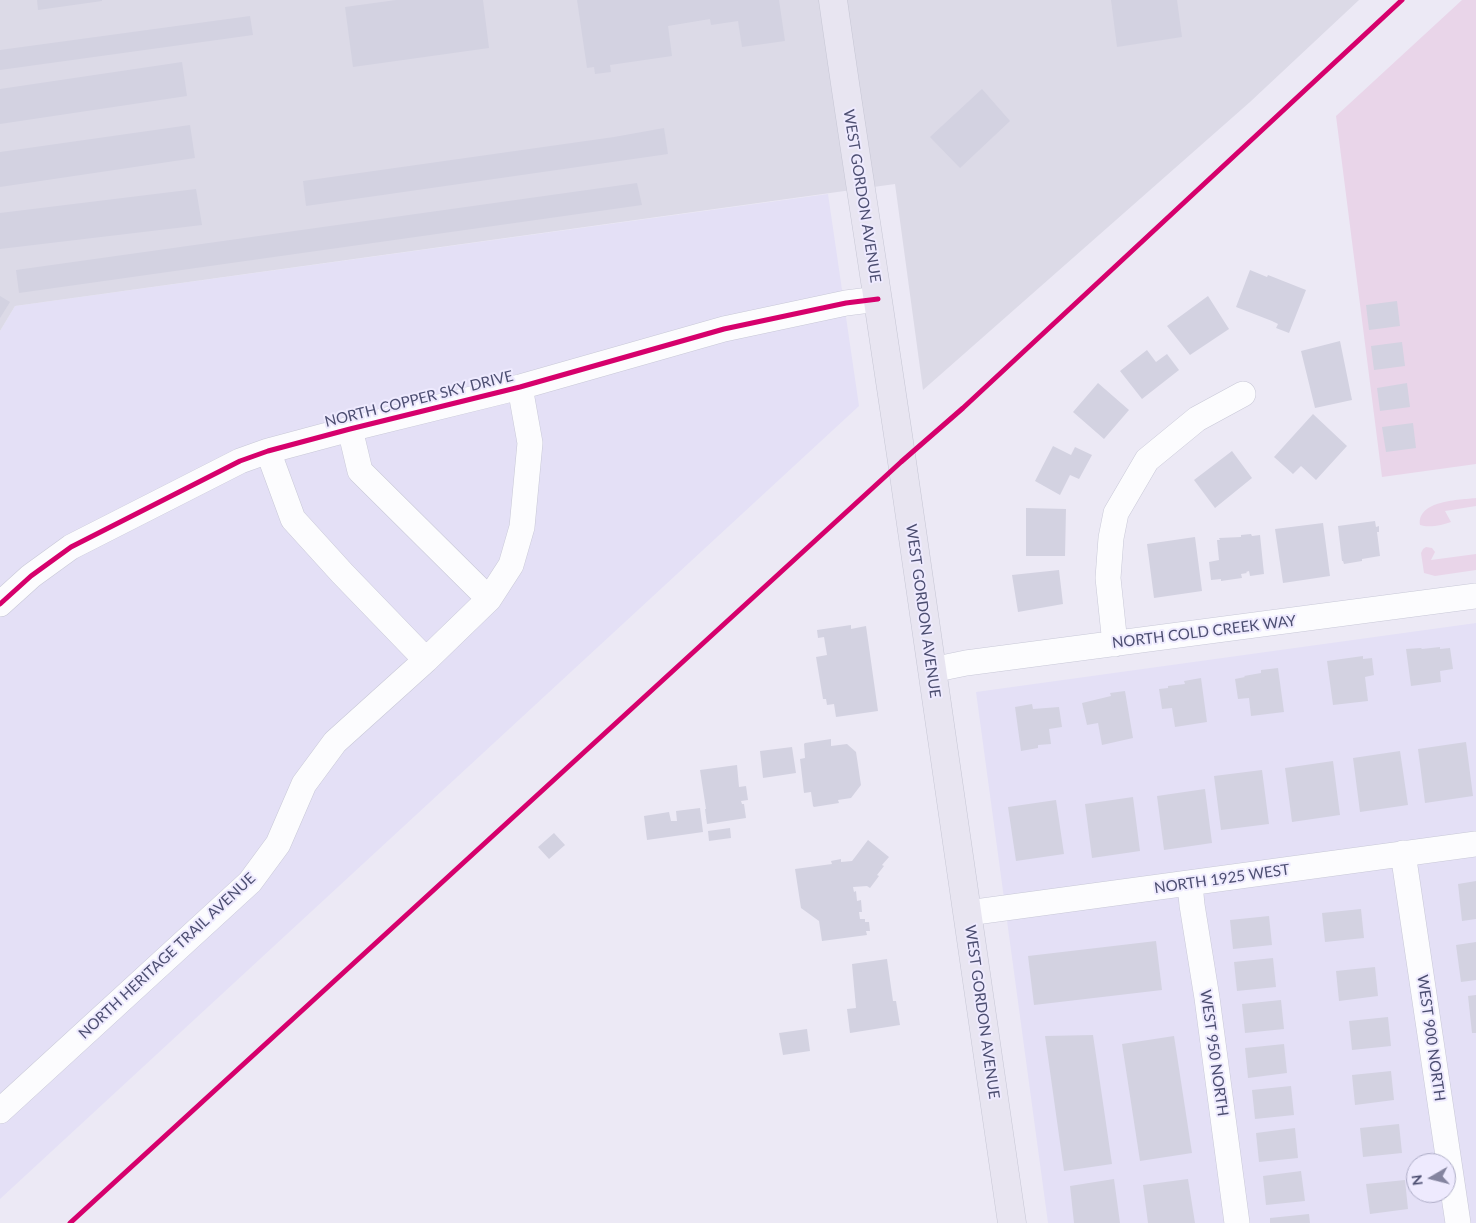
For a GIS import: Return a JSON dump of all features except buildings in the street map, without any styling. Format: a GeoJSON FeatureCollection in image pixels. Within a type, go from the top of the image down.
{"type":"FeatureCollection","features":[{"type":"Feature","properties":{"kind":"main road","name":"WEST GORDON AVENUE"},"geometry":{"type":"LineString","coordinates":[[833,0],[1012,1223]]}},
{"type":"Feature","properties":{"kind":"street","name":"NORTH COPPER SKY DRIVE"},"geometry":{"type":"LineString","coordinates":[[0,604],[31,576],[71,547],[240,461],[268,451],[350,428],[520,387],[724,329],[878,299]]}},
{"type":"Feature","properties":{"kind":"street","name":"NORTH HERITAGE TRAIL AVENUE"},"geometry":{"type":"LineString","coordinates":[[0,1111],[250,882],[278,844],[304,784],[335,742],[426,660],[489,599],[511,565],[522,527],[530,443],[520,387]]}},
{"type":"Feature","properties":{"kind":"street"},"geometry":{"type":"LineString","coordinates":[[1116,644],[1108,578],[1111,538],[1116,513],[1147,460],[1197,419],[1243,394]]}},
{"type":"Feature","properties":{"kind":"street"},"geometry":{"type":"LineString","coordinates":[[350,428],[360,471],[489,599]]}},
{"type":"Feature","properties":{"kind":"street"},"geometry":{"type":"LineString","coordinates":[[268,451],[293,519],[426,660]]}},
{"type":"Feature","properties":{"kind":"street","name":"NORTH COLD CREEK WAY"},"geometry":{"type":"LineString","coordinates":[[932,670],[1476,596]]}},
{"type":"Feature","properties":{"kind":"street","name":"NORTH 1925 WEST"},"geometry":{"type":"LineString","coordinates":[[968,913],[1476,844]]}},
{"type":"Feature","properties":{"kind":"street","name":"WEST 900 NORTH"},"geometry":{"type":"LineString","coordinates":[[1403,853],[1458,1223]]}},
{"type":"Feature","properties":{"kind":"street","name":"WEST 950 NORTH"},"geometry":{"type":"LineString","coordinates":[[1190,884],[1237,1223]]}},
{"type":"Feature","properties":{"kind":"shaded area"},"geometry":{"type":"Polygon","coordinates":[[[0,0],[1359,0],[1250,102],[923,390],[895,184],[15,306],[0,331],[0,0]]]}},
{"type":"Feature","properties":{"kind":"shaded area"},"geometry":{"type":"Polygon","coordinates":[[[1462,0],[1476,0],[1476,464],[1382,477],[1336,116],[1462,0]]]}},
{"type":"Feature","properties":{"kind":"shaded area"},"geometry":{"type":"Polygon","coordinates":[[[828,194],[859,406],[0,1199],[0,331],[15,306],[828,194]]]}},
{"type":"Feature","properties":{"kind":"shaded area"},"geometry":{"type":"Polygon","coordinates":[[[1476,498],[1476,506],[1445,511],[1451,522],[1432,526],[1420,525],[1421,517],[1432,506],[1450,501],[1476,498]]]}},
{"type":"Feature","properties":{"kind":"shaded area"},"geometry":{"type":"Polygon","coordinates":[[[1426,547],[1432,548],[1435,552],[1431,560],[1476,554],[1476,570],[1435,576],[1424,573],[1421,553],[1426,547]]]}},
{"type":"Feature","properties":{"kind":"shaded area"},"geometry":{"type":"Polygon","coordinates":[[[1476,623],[1476,1223],[1048,1223],[976,692],[1476,623]]]}},
{"type":"Feature","properties":{"kind":"cycle path"},"geometry":{"type":"LineString","coordinates":[[70,1223],[901,462],[963,408],[1402,0]]}},
{"type":"Feature","properties":{"kind":"cycle path"},"geometry":{"type":"LineString","coordinates":[[0,604],[31,576],[71,547],[240,461],[268,451],[520,387],[724,329],[846,303],[878,299]]}}]}
